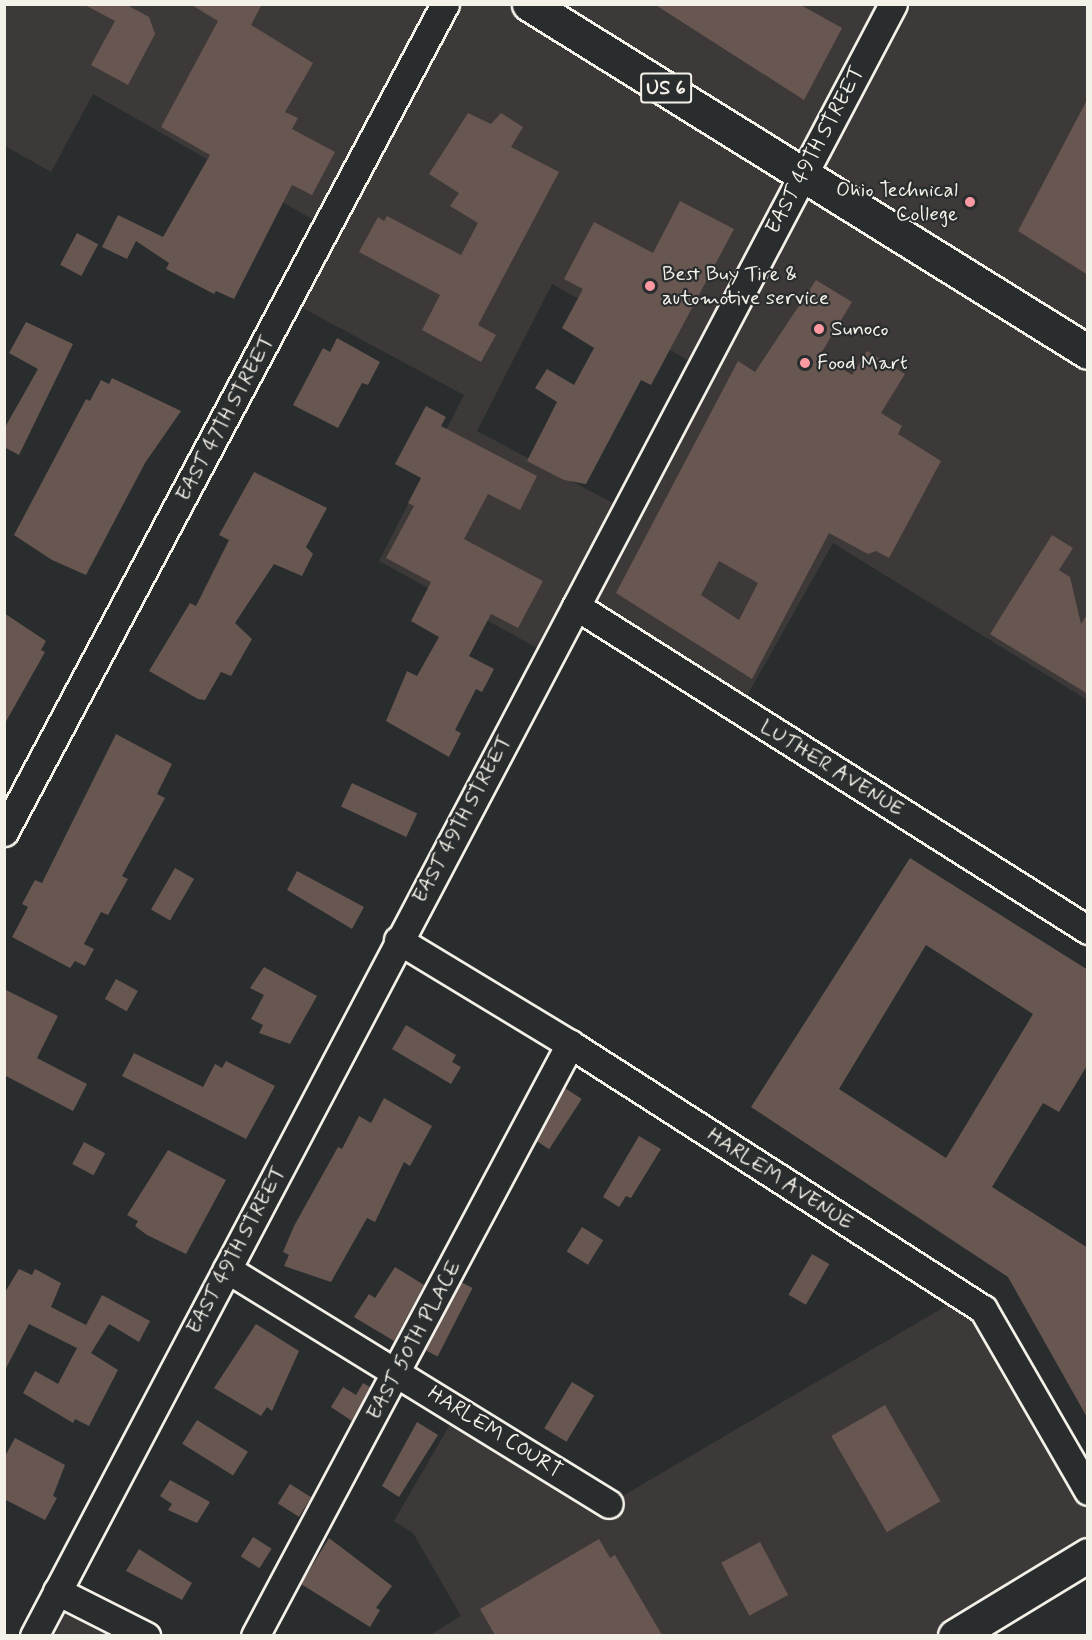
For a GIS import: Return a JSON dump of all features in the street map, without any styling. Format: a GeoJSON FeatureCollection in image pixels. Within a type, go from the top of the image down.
{"type":"FeatureCollection","features":[{"type":"Feature","properties":{"kind":"main road","name":"US 6"},"geometry":{"type":"LineString","coordinates":[[529,4],[802,171],[1088,352]]}},
{"type":"Feature","properties":{"kind":"main road"},"geometry":{"type":"LineString","coordinates":[[955,1635],[1088,1555]]}},
{"type":"Feature","properties":{"kind":"street","name":"EAST 47TH STREET"},"geometry":{"type":"LineString","coordinates":[[4,832],[445,4]]}},
{"type":"Feature","properties":{"kind":"street","name":"EAST 49TH STREET"},"geometry":{"type":"LineString","coordinates":[[34,1635],[398,940],[576,606],[802,171],[893,4]]}},
{"type":"Feature","properties":{"kind":"street","name":"LUTHER AVENUE"},"geometry":{"type":"LineString","coordinates":[[576,606],[1088,930]]}},
{"type":"Feature","properties":{"kind":"street","name":"HARLEM AVENUE"},"geometry":{"type":"LineString","coordinates":[[398,940],[570,1044],[983,1309],[1088,1491]]}},
{"type":"Feature","properties":{"kind":"street","name":"EAST 50TH PLACE"},"geometry":{"type":"LineString","coordinates":[[255,1635],[399,1371],[570,1044]]}},
{"type":"Feature","properties":{"kind":"street","name":"HARLEM COURT"},"geometry":{"type":"LineString","coordinates":[[227,1269],[399,1371],[609,1504]]}},
{"type":"Feature","properties":{"kind":"street"},"geometry":{"type":"LineString","coordinates":[[57,1591],[146,1635]]}},
{"type":"Feature","properties":{"kind":"shaded area"},"geometry":{"type":"Polygon","coordinates":[[[5,5],[1087,5],[1087,700],[833,543],[739,710],[577,606],[550,655],[379,561],[464,395],[288,300],[326,227],[93,94],[51,172],[5,146],[5,5]],[[552,284],[477,431],[626,510],[700,367],[552,284]]]}},
{"type":"Feature","properties":{"kind":"shaded area"},"geometry":{"type":"Polygon","coordinates":[[[963,1296],[1087,1491],[1088,1555],[955,1635],[428,1636],[461,1616],[413,1533],[394,1521],[459,1409],[609,1504],[963,1296]]]}},
{"type":"Feature","properties":{"kind":"shaded area"},"geometry":{"type":"Polygon","coordinates":[[[57,1591],[146,1636],[34,1636],[57,1591]]]}},
{"type":"Feature","properties":{"kind":"building"},"geometry":{"type":"Polygon","coordinates":[[[83,4],[125,4],[149,17],[155,34],[128,85],[91,65],[115,21],[83,4]]]}},
{"type":"Feature","properties":{"kind":"building"},"geometry":{"type":"Polygon","coordinates":[[[190,4],[262,4],[251,25],[313,63],[285,112],[298,118],[292,129],[335,152],[312,195],[292,185],[234,299],[216,291],[214,294],[166,269],[169,263],[136,241],[127,259],[102,247],[118,215],[163,237],[210,155],[161,127],[218,21],[190,4]]]}},
{"type":"Feature","properties":{"kind":"building"},"geometry":{"type":"Polygon","coordinates":[[[654,4],[799,4],[842,28],[804,100],[654,4]]]}},
{"type":"Feature","properties":{"kind":"building"},"geometry":{"type":"Polygon","coordinates":[[[1088,98],[1088,275],[1018,231],[1088,98]]]}},
{"type":"Feature","properties":{"kind":"building"},"geometry":{"type":"Polygon","coordinates":[[[468,113],[491,124],[501,113],[523,127],[511,147],[559,172],[478,325],[496,335],[481,362],[422,330],[440,295],[359,252],[378,217],[384,221],[387,216],[461,255],[478,223],[450,206],[459,193],[429,174],[468,113]]]}},
{"type":"Feature","properties":{"kind":"building"},"geometry":{"type":"Polygon","coordinates":[[[680,201],[734,229],[651,385],[641,380],[586,484],[564,480],[527,461],[557,402],[535,388],[547,369],[574,385],[594,348],[562,328],[583,289],[564,279],[594,222],[653,253],[680,201]]]}},
{"type":"Feature","properties":{"kind":"building"},"geometry":{"type":"Polygon","coordinates":[[[77,233],[98,244],[81,276],[60,265],[77,233]]]}},
{"type":"Feature","properties":{"kind":"building"},"geometry":{"type":"Polygon","coordinates":[[[816,280],[852,302],[820,355],[852,375],[867,351],[905,374],[881,413],[902,426],[898,434],[941,461],[889,558],[876,551],[868,554],[829,533],[752,679],[616,593],[738,361],[755,372],[816,280]],[[719,561],[701,595],[739,620],[758,583],[719,561]]]}},
{"type":"Feature","properties":{"kind":"building"},"geometry":{"type":"Polygon","coordinates":[[[26,322],[73,344],[19,455],[4,447],[4,429],[38,369],[9,353],[26,322]]]}},
{"type":"Feature","properties":{"kind":"building"},"geometry":{"type":"Polygon","coordinates":[[[337,338],[380,362],[368,385],[362,383],[338,428],[293,405],[323,348],[330,352],[337,338]]]}},
{"type":"Feature","properties":{"kind":"building"},"geometry":{"type":"Polygon","coordinates":[[[112,378],[181,411],[145,463],[86,575],[52,560],[14,535],[86,399],[90,401],[101,380],[109,384],[112,378]]]}},
{"type":"Feature","properties":{"kind":"building"},"geometry":{"type":"Polygon","coordinates":[[[426,406],[446,417],[441,426],[537,476],[520,510],[488,494],[464,539],[543,581],[518,628],[491,614],[469,656],[494,669],[482,692],[476,689],[455,730],[461,733],[449,757],[386,721],[407,671],[417,676],[439,637],[411,621],[431,582],[386,558],[414,506],[408,503],[421,478],[395,464],[426,406]]]}},
{"type":"Feature","properties":{"kind":"building"},"geometry":{"type":"Polygon","coordinates":[[[254,472],[327,508],[306,547],[313,554],[302,576],[274,564],[235,623],[252,639],[231,676],[221,672],[205,700],[198,699],[149,671],[190,603],[196,606],[229,540],[219,535],[254,472]]]}},
{"type":"Feature","properties":{"kind":"building"},"geometry":{"type":"Polygon","coordinates":[[[1052,535],[1073,548],[1059,570],[1070,577],[1081,624],[1088,613],[1088,694],[990,634],[1052,535]]]}},
{"type":"Feature","properties":{"kind":"building"},"geometry":{"type":"Polygon","coordinates":[[[4,613],[46,641],[41,650],[45,652],[4,725],[4,613]]]}},
{"type":"Feature","properties":{"kind":"building"},"geometry":{"type":"Polygon","coordinates":[[[116,734],[172,764],[157,794],[165,798],[122,876],[128,879],[108,915],[101,912],[84,944],[94,949],[85,966],[75,961],[70,968],[12,937],[28,907],[22,904],[35,880],[42,883],[116,734]]]}},
{"type":"Feature","properties":{"kind":"building"},"geometry":{"type":"Polygon","coordinates":[[[352,783],[417,813],[406,837],[341,807],[352,783]]]}},
{"type":"Feature","properties":{"kind":"building"},"geometry":{"type":"Polygon","coordinates":[[[910,858],[1088,970],[1088,1064],[1059,1112],[1043,1103],[992,1187],[1088,1248],[1088,1419],[1008,1277],[751,1107],[910,858]],[[926,945],[839,1089],[946,1158],[1033,1014],[926,945]]]}},
{"type":"Feature","properties":{"kind":"building"},"geometry":{"type":"Polygon","coordinates":[[[175,868],[194,879],[170,921],[151,910],[175,868]]]}},
{"type":"Feature","properties":{"kind":"building"},"geometry":{"type":"Polygon","coordinates":[[[297,871],[364,907],[352,929],[287,890],[297,871]]]}},
{"type":"Feature","properties":{"kind":"building"},"geometry":{"type":"Polygon","coordinates":[[[264,967],[317,996],[290,1044],[259,1033],[263,1025],[251,1019],[264,995],[250,988],[264,967]]]}},
{"type":"Feature","properties":{"kind":"building"},"geometry":{"type":"Polygon","coordinates":[[[116,979],[138,991],[127,1011],[105,999],[116,979]]]}},
{"type":"Feature","properties":{"kind":"building"},"geometry":{"type":"Polygon","coordinates":[[[4,989],[58,1016],[37,1058],[87,1084],[73,1111],[4,1075],[4,989]]]}},
{"type":"Feature","properties":{"kind":"building"},"geometry":{"type":"Polygon","coordinates":[[[406,1025],[456,1055],[452,1062],[461,1067],[451,1084],[392,1049],[406,1025]]]}},
{"type":"Feature","properties":{"kind":"building"},"geometry":{"type":"Polygon","coordinates":[[[134,1053],[203,1087],[215,1064],[222,1068],[226,1061],[275,1086],[246,1139],[122,1076],[134,1053]]]}},
{"type":"Feature","properties":{"kind":"building"},"geometry":{"type":"Polygon","coordinates":[[[565,1088],[582,1099],[549,1149],[532,1138],[565,1088]]]}},
{"type":"Feature","properties":{"kind":"building"},"geometry":{"type":"Polygon","coordinates":[[[384,1098],[432,1126],[410,1166],[404,1162],[375,1222],[367,1218],[331,1282],[284,1266],[289,1255],[283,1252],[294,1226],[338,1147],[342,1149],[359,1116],[371,1123],[384,1098]]]}},
{"type":"Feature","properties":{"kind":"building"},"geometry":{"type":"Polygon","coordinates":[[[639,1136],[661,1149],[631,1198],[626,1196],[619,1207],[603,1197],[639,1136]]]}},
{"type":"Feature","properties":{"kind":"building"},"geometry":{"type":"Polygon","coordinates":[[[84,1142],[105,1153],[93,1175],[72,1164],[84,1142]]]}},
{"type":"Feature","properties":{"kind":"building"},"geometry":{"type":"Polygon","coordinates":[[[168,1150],[226,1180],[186,1254],[147,1235],[135,1226],[138,1221],[127,1215],[168,1150]]]}},
{"type":"Feature","properties":{"kind":"building"},"geometry":{"type":"Polygon","coordinates":[[[582,1227],[603,1240],[588,1265],[567,1252],[582,1227]]]}},
{"type":"Feature","properties":{"kind":"building"},"geometry":{"type":"Polygon","coordinates":[[[812,1254],[829,1264],[806,1305],[788,1295],[812,1254]]]}},
{"type":"Feature","properties":{"kind":"building"},"geometry":{"type":"Polygon","coordinates":[[[395,1267],[424,1285],[394,1341],[354,1317],[369,1294],[375,1298],[395,1267]]]}},
{"type":"Feature","properties":{"kind":"building"},"geometry":{"type":"Polygon","coordinates":[[[19,1269],[32,1275],[35,1269],[61,1283],[51,1307],[86,1325],[102,1295],[150,1321],[139,1342],[109,1324],[91,1353],[118,1370],[89,1426],[75,1419],[73,1423],[23,1393],[35,1371],[58,1384],[77,1348],[29,1324],[4,1372],[4,1294],[19,1269]]]}},
{"type":"Feature","properties":{"kind":"building"},"geometry":{"type":"Polygon","coordinates":[[[461,1282],[473,1288],[438,1357],[426,1351],[461,1282]]]}},
{"type":"Feature","properties":{"kind":"building"},"geometry":{"type":"Polygon","coordinates":[[[256,1324],[299,1351],[272,1411],[267,1407],[261,1416],[214,1388],[256,1324]]]}},
{"type":"Feature","properties":{"kind":"building"},"geometry":{"type":"Polygon","coordinates":[[[572,1382],[594,1395],[566,1442],[544,1428],[572,1382]]]}},
{"type":"Feature","properties":{"kind":"building"},"geometry":{"type":"Polygon","coordinates":[[[363,1383],[370,1387],[352,1421],[331,1407],[343,1387],[356,1395],[363,1383]]]}},
{"type":"Feature","properties":{"kind":"building"},"geometry":{"type":"Polygon","coordinates":[[[885,1405],[941,1501],[887,1532],[831,1436],[885,1405]]]}},
{"type":"Feature","properties":{"kind":"building"},"geometry":{"type":"Polygon","coordinates":[[[197,1420],[248,1452],[233,1476],[182,1444],[197,1420]]]}},
{"type":"Feature","properties":{"kind":"building"},"geometry":{"type":"Polygon","coordinates":[[[417,1422],[438,1435],[399,1497],[382,1486],[417,1422]]]}},
{"type":"Feature","properties":{"kind":"building"},"geometry":{"type":"Polygon","coordinates":[[[15,1438],[65,1465],[53,1496],[57,1498],[45,1520],[4,1499],[4,1458],[15,1438]]]}},
{"type":"Feature","properties":{"kind":"building"},"geometry":{"type":"Polygon","coordinates":[[[170,1480],[210,1502],[197,1523],[168,1510],[172,1504],[160,1496],[170,1480]]]}},
{"type":"Feature","properties":{"kind":"building"},"geometry":{"type":"Polygon","coordinates":[[[290,1484],[311,1497],[299,1517],[278,1504],[290,1484]]]}},
{"type":"Feature","properties":{"kind":"building"},"geometry":{"type":"Polygon","coordinates":[[[253,1537],[272,1549],[259,1568],[241,1557],[253,1537]]]}},
{"type":"Feature","properties":{"kind":"building"},"geometry":{"type":"Polygon","coordinates":[[[329,1538],[392,1586],[376,1608],[380,1610],[370,1627],[301,1584],[329,1538]]]}},
{"type":"Feature","properties":{"kind":"building"},"geometry":{"type":"Polygon","coordinates":[[[599,1539],[610,1558],[615,1555],[662,1635],[495,1635],[480,1609],[599,1539]]]}},
{"type":"Feature","properties":{"kind":"building"},"geometry":{"type":"Polygon","coordinates":[[[760,1542],[788,1595],[749,1616],[721,1563],[760,1542]]]}},
{"type":"Feature","properties":{"kind":"building"},"geometry":{"type":"Polygon","coordinates":[[[139,1549],[192,1583],[182,1600],[126,1571],[139,1549]]]}},
{"type":"Feature","properties":{"kind":"place","name":"Ohio Technical College"},"geometry":{"type":"Point","coordinates":[970,202]}},
{"type":"Feature","properties":{"kind":"place","name":"Best Buy Tire & automotive service"},"geometry":{"type":"Point","coordinates":[650,286]}},
{"type":"Feature","properties":{"kind":"place","name":"Sunoco"},"geometry":{"type":"Point","coordinates":[819,329]}},
{"type":"Feature","properties":{"kind":"place","name":"Food Mart"},"geometry":{"type":"Point","coordinates":[805,363]}}]}
